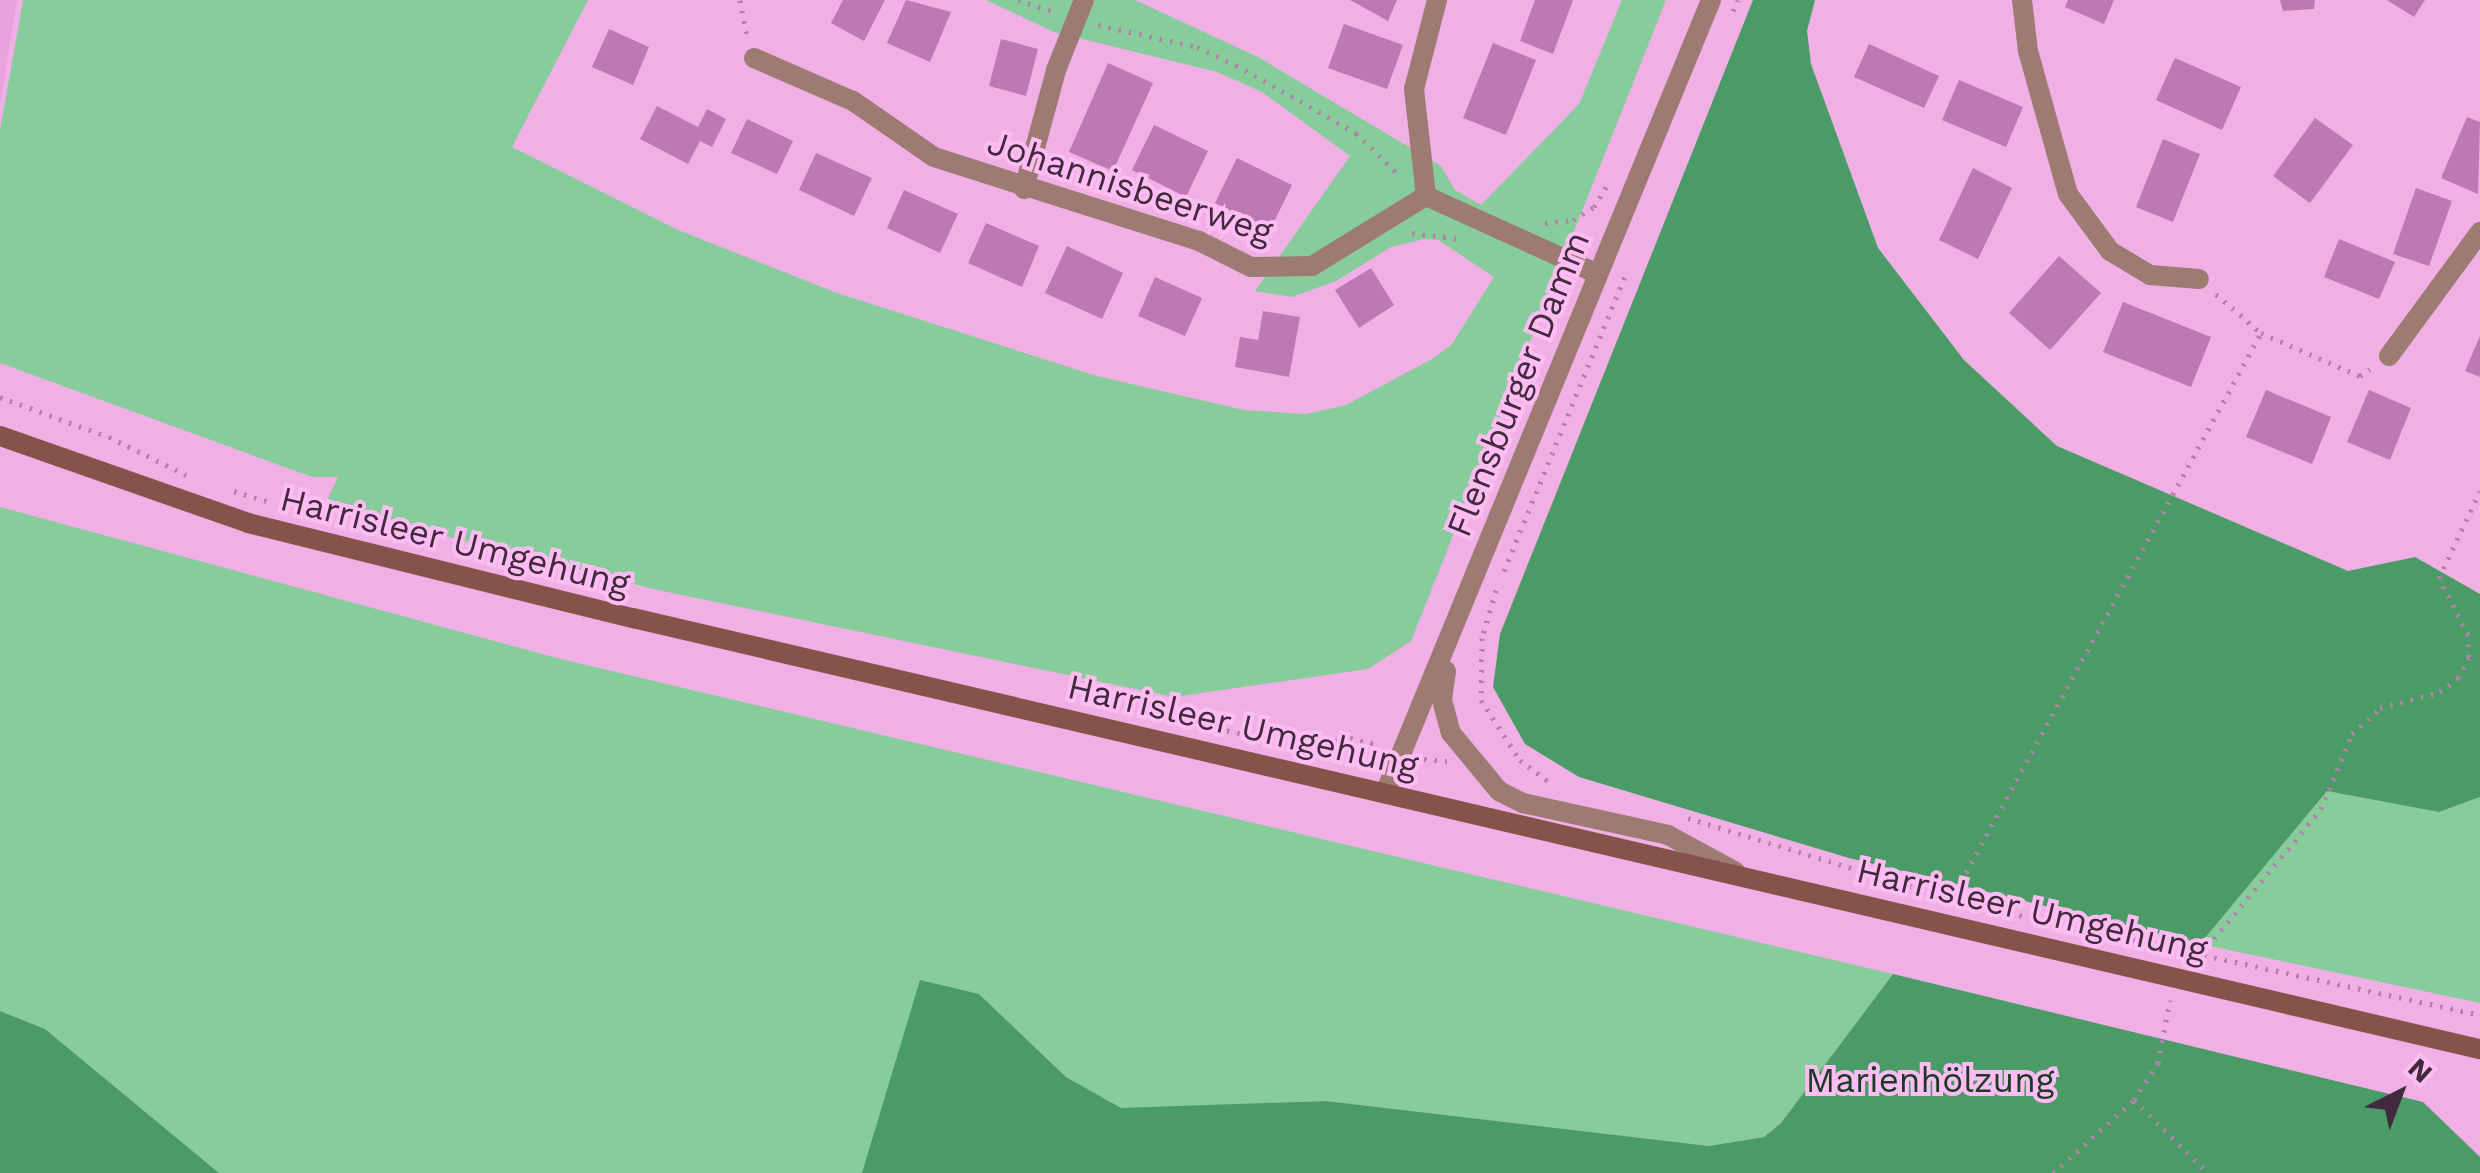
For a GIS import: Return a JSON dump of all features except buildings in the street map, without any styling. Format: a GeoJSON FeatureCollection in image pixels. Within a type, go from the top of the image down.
{"type":"FeatureCollection","features":[{"type":"Feature","properties":{"kind":"main road"},"geometry":{"type":"LineString","coordinates":[[0,424],[31,446]]}},
{"type":"Feature","properties":{"kind":"main road","name":"Harrisleer Umgehung"},"geometry":{"type":"LineString","coordinates":[[0,436],[248,522],[2480,1049]]}},
{"type":"Feature","properties":{"kind":"street"},"geometry":{"type":"LineString","coordinates":[[1438,0],[1414,89],[1426,196],[1598,274]]}},
{"type":"Feature","properties":{"kind":"street","name":"Flensburger Damm"},"geometry":{"type":"LineString","coordinates":[[1385,793],[1712,0]]}},
{"type":"Feature","properties":{"kind":"street"},"geometry":{"type":"LineString","coordinates":[[2022,0],[2028,51],[2068,194],[2110,251],[2150,275],[2198,279]]}},
{"type":"Feature","properties":{"kind":"street"},"geometry":{"type":"LineString","coordinates":[[1024,189],[1080,10]]}},
{"type":"Feature","properties":{"kind":"street","name":"Johannisbeerweg"},"geometry":{"type":"LineString","coordinates":[[754,58],[853,101],[934,157],[1024,189],[1164,230],[1251,267],[1293,271],[1334,256],[1426,196]]}},
{"type":"Feature","properties":{"kind":"street"},"geometry":{"type":"LineString","coordinates":[[2389,356],[2480,232]]}},
{"type":"Feature","properties":{"kind":"street"},"geometry":{"type":"LineString","coordinates":[[1448,644],[1444,710],[1467,758],[1499,791],[1523,802],[1668,835],[1738,873]]}},
{"type":"Feature","properties":{"kind":"path"},"geometry":{"type":"LineString","coordinates":[[740,0],[754,58]]}},
{"type":"Feature","properties":{"kind":"path"},"geometry":{"type":"LineString","coordinates":[[1018,0],[1080,10],[1196,47],[1236,65],[1356,133],[1426,196]]}},
{"type":"Feature","properties":{"kind":"path"},"geometry":{"type":"LineString","coordinates":[[1732,14],[1738,0]]}},
{"type":"Feature","properties":{"kind":"path"},"geometry":{"type":"LineString","coordinates":[[1560,788],[1511,748],[1481,700],[1482,638],[1628,268]]}},
{"type":"Feature","properties":{"kind":"path"},"geometry":{"type":"LineString","coordinates":[[2198,279],[2261,332],[2360,376],[2389,356]]}},
{"type":"Feature","properties":{"kind":"path"},"geometry":{"type":"LineString","coordinates":[[1944,924],[1951,899],[2261,332]]}},
{"type":"Feature","properties":{"kind":"path"},"geometry":{"type":"LineString","coordinates":[[0,397],[108,436],[192,478]]}},
{"type":"Feature","properties":{"kind":"path"},"geometry":{"type":"LineString","coordinates":[[225,488],[274,503]]}},
{"type":"Feature","properties":{"kind":"path"},"geometry":{"type":"LineString","coordinates":[[2201,954],[2321,809],[2352,734],[2380,708],[2440,692],[2458,678],[2469,657],[2468,636],[2440,578],[2480,491]]}},
{"type":"Feature","properties":{"kind":"path"},"geometry":{"type":"LineString","coordinates":[[1168,716],[1304,748],[1350,738],[1433,762],[1511,748]]}},
{"type":"Feature","properties":{"kind":"path"},"geometry":{"type":"LineString","coordinates":[[1672,815],[1976,906]]}},
{"type":"Feature","properties":{"kind":"path"},"geometry":{"type":"LineString","coordinates":[[1994,910],[2480,1015]]}},
{"type":"Feature","properties":{"kind":"path"},"geometry":{"type":"LineString","coordinates":[[2053,1173],[2134,1100],[2158,1064],[2180,950]]}},
{"type":"Feature","properties":{"kind":"path"},"geometry":{"type":"LineString","coordinates":[[2134,1100],[2208,1173]]}},
{"type":"Feature","properties":{"kind":"shaded area"},"geometry":{"type":"Polygon","coordinates":[[[0,0],[17,0],[0,105],[0,0]]]}},
{"type":"Feature","properties":{"kind":"green space"},"geometry":{"type":"Polygon","coordinates":[[[23,0],[588,0],[512,147],[678,230],[837,293],[1097,376],[1244,410],[1306,414],[1346,405],[1434,358],[1452,344],[1494,277],[1438,240],[1424,239],[1391,247],[1336,281],[1292,297],[1255,291],[1350,156],[1262,92],[1217,72],[1054,32],[986,0],[1135,0],[1258,57],[1441,166],[1455,190],[1481,205],[1579,104],[1622,0],[1666,0],[1411,641],[1368,669],[1174,697],[653,589],[325,505],[338,477],[312,477],[0,363],[0,130],[23,0]]]}},
{"type":"Feature","properties":{"kind":"green space"},"geometry":{"type":"Polygon","coordinates":[[[1753,0],[1815,0],[1807,31],[1811,64],[1878,248],[1964,360],[2057,446],[2348,571],[2415,557],[2480,594],[2480,797],[2439,812],[2327,791],[2200,944],[1849,858],[1579,777],[1525,744],[1493,687],[1500,634],[1753,0]]]}},
{"type":"Feature","properties":{"kind":"green space"},"geometry":{"type":"Polygon","coordinates":[[[0,507],[561,659],[1893,974],[1781,1123],[1764,1137],[1709,1146],[1326,1101],[1121,1109],[1066,1077],[979,994],[862,1173],[219,1173],[45,1029],[0,1011],[0,507]]]}},
{"type":"Feature","properties":{"kind":"green space"},"geometry":{"type":"Polygon","coordinates":[[[2327,791],[2439,812],[2480,797],[2480,1003],[2200,944],[2327,791]]]}},
{"type":"Feature","properties":{"kind":"green space","name":"Marienhölzung"},"geometry":{"type":"Polygon","coordinates":[[[1893,974],[2423,1102],[2480,1157],[2480,1173],[862,1173],[920,980],[979,994],[1066,1077],[1121,1108],[1326,1101],[1709,1146],[1764,1137],[1781,1123],[1893,974]]]}},
{"type":"Feature","properties":{"kind":"green space"},"geometry":{"type":"Polygon","coordinates":[[[0,1011],[45,1029],[219,1173],[0,1173],[0,1011]]]}}]}
